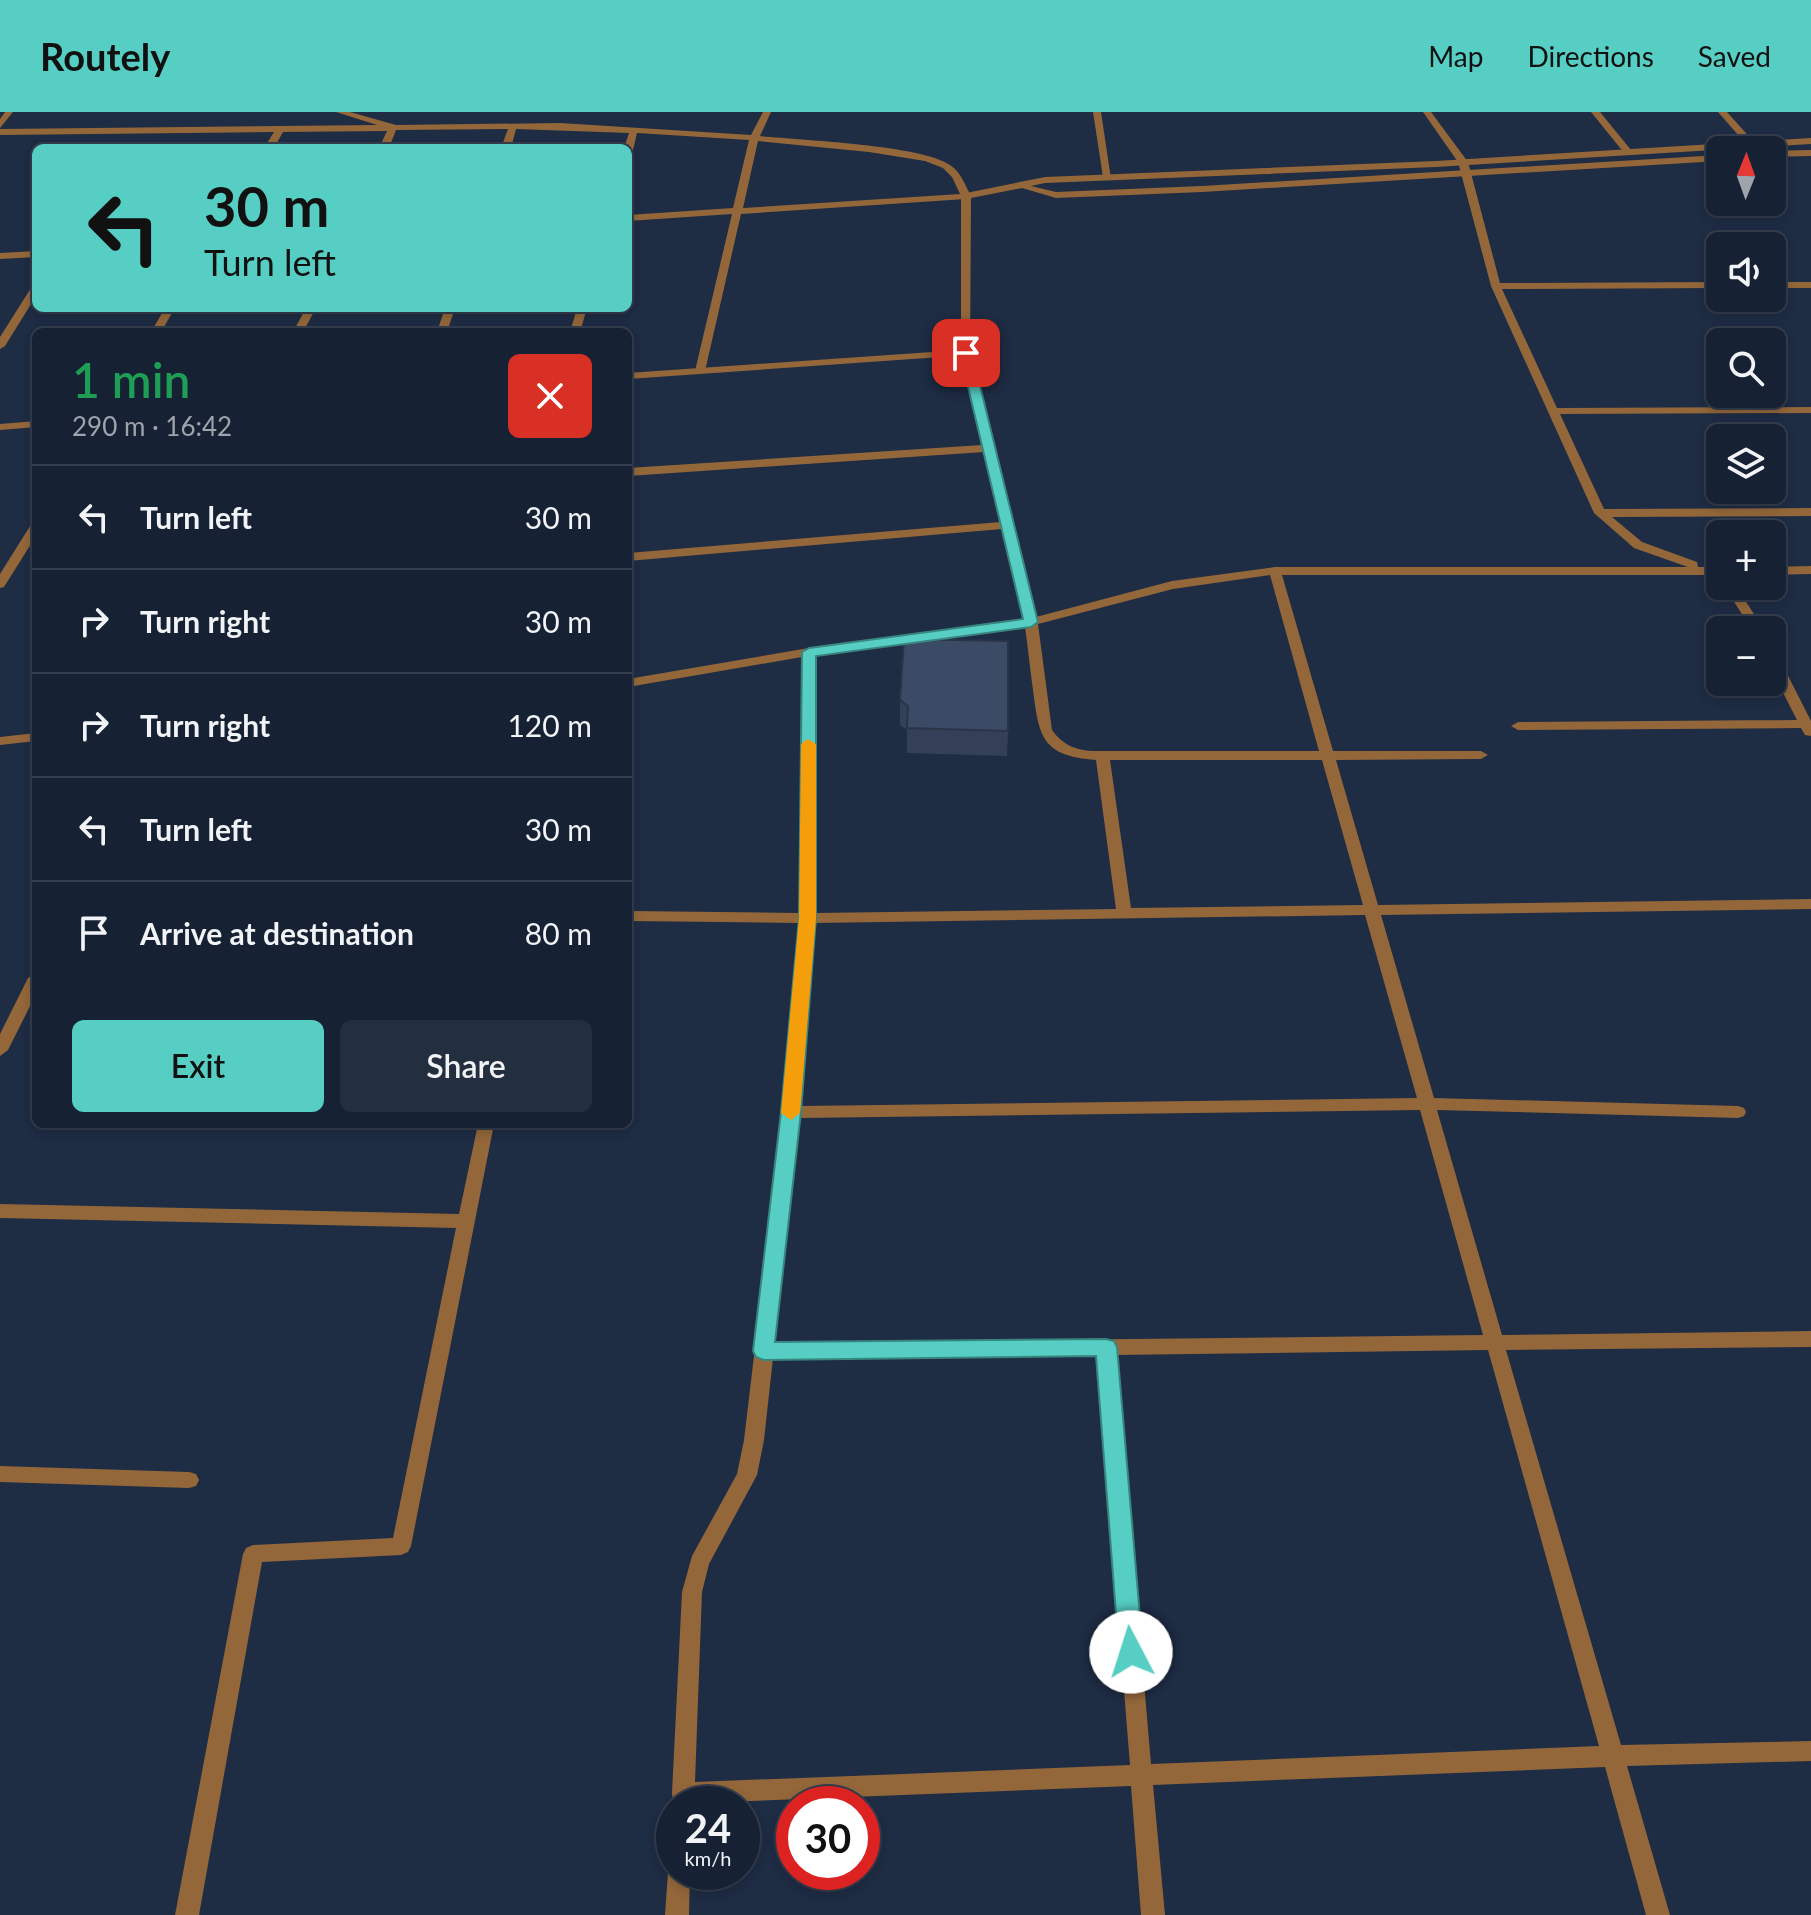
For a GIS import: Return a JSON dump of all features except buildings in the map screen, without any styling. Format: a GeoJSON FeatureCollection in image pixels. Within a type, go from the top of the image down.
{"type":"FeatureCollection","features":[{"type":"Feature","properties":{"kind":"street"},"geometry":{"type":"LineString","coordinates":[[0,125],[9,112]]}},
{"type":"Feature","properties":{"kind":"street"},"geometry":{"type":"LineString","coordinates":[[340,112],[393,127]]}},
{"type":"Feature","properties":{"kind":"street"},"geometry":{"type":"LineString","coordinates":[[560,126],[562,112]]}},
{"type":"Feature","properties":{"kind":"street"},"geometry":{"type":"LineString","coordinates":[[700,371],[754,138],[767,112]]}},
{"type":"Feature","properties":{"kind":"street"},"geometry":{"type":"LineString","coordinates":[[1097,112],[1108,177]]}},
{"type":"Feature","properties":{"kind":"street"},"geometry":{"type":"LineString","coordinates":[[1427,112],[1463,162],[1496,286],[1600,513],[1638,545],[1655,554],[1706,570]]}},
{"type":"Feature","properties":{"kind":"street"},"geometry":{"type":"LineString","coordinates":[[1595,112],[1628,152]]}},
{"type":"Feature","properties":{"kind":"street"},"geometry":{"type":"LineString","coordinates":[[1722,112],[1744,136]]}},
{"type":"Feature","properties":{"kind":"street"},"geometry":{"type":"LineString","coordinates":[[507,144],[513,126]]}},
{"type":"Feature","properties":{"kind":"street"},"geometry":{"type":"LineString","coordinates":[[0,132],[560,126],[754,138],[869,149],[927,159],[946,166],[956,176],[966,196],[966,353],[1031,622],[1045,730],[1052,742],[1069,754],[1102,756],[1481,755]]}},
{"type":"Feature","properties":{"kind":"street"},"geometry":{"type":"LineString","coordinates":[[386,144],[393,127]]}},
{"type":"Feature","properties":{"kind":"street"},"geometry":{"type":"LineString","coordinates":[[271,144],[281,128]]}},
{"type":"Feature","properties":{"kind":"street"},"geometry":{"type":"LineString","coordinates":[[630,144],[634,130]]}},
{"type":"Feature","properties":{"kind":"street"},"geometry":{"type":"LineString","coordinates":[[1786,142],[1811,141]]}},
{"type":"Feature","properties":{"kind":"street"},"geometry":{"type":"LineString","coordinates":[[632,218],[966,196],[1024,187],[1045,180],[1463,162],[1706,146]]}},
{"type":"Feature","properties":{"kind":"street"},"geometry":{"type":"LineString","coordinates":[[1786,154],[1811,153]]}},
{"type":"Feature","properties":{"kind":"street"},"geometry":{"type":"LineString","coordinates":[[1024,187],[1056,195],[1706,159]]}},
{"type":"Feature","properties":{"kind":"street"},"geometry":{"type":"LineString","coordinates":[[0,256],[32,254]]}},
{"type":"Feature","properties":{"kind":"street"},"geometry":{"type":"LineString","coordinates":[[1496,286],[1706,285]]}},
{"type":"Feature","properties":{"kind":"street"},"geometry":{"type":"LineString","coordinates":[[1786,285],[1811,285]]}},
{"type":"Feature","properties":{"kind":"street"},"geometry":{"type":"LineString","coordinates":[[0,346],[32,294]]}},
{"type":"Feature","properties":{"kind":"street"},"geometry":{"type":"LineString","coordinates":[[632,376],[966,353]]}},
{"type":"Feature","properties":{"kind":"street"},"geometry":{"type":"LineString","coordinates":[[1553,411],[1811,410]]}},
{"type":"Feature","properties":{"kind":"street"},"geometry":{"type":"LineString","coordinates":[[0,427],[32,424]]}},
{"type":"Feature","properties":{"kind":"street"},"geometry":{"type":"LineString","coordinates":[[632,472],[989,448]]}},
{"type":"Feature","properties":{"kind":"street"},"geometry":{"type":"LineString","coordinates":[[1600,513],[1811,512]]}},
{"type":"Feature","properties":{"kind":"street"},"geometry":{"type":"LineString","coordinates":[[632,557],[1007,525]]}},
{"type":"Feature","properties":{"kind":"street"},"geometry":{"type":"LineString","coordinates":[[0,584],[32,532]]}},
{"type":"Feature","properties":{"kind":"street"},"geometry":{"type":"LineString","coordinates":[[1786,571],[1811,570]]}},
{"type":"Feature","properties":{"kind":"street"},"geometry":{"type":"LineString","coordinates":[[632,682],[809,652],[1031,622],[1172,585],[1275,571],[1706,573]]}},
{"type":"Feature","properties":{"kind":"street"},"geometry":{"type":"LineString","coordinates":[[1275,571],[1369,910],[1658,1915]]}},
{"type":"Feature","properties":{"kind":"street"},"geometry":{"type":"LineString","coordinates":[[684,1786],[692,1592],[699,1562],[747,1475],[754,1440],[791,1112],[807,918],[809,652]]}},
{"type":"Feature","properties":{"kind":"street"},"geometry":{"type":"LineString","coordinates":[[1518,726],[1808,729],[1786,686]]}},
{"type":"Feature","properties":{"kind":"street"},"geometry":{"type":"LineString","coordinates":[[0,741],[32,737]]}},
{"type":"Feature","properties":{"kind":"street"},"geometry":{"type":"LineString","coordinates":[[1102,756],[1124,913]]}},
{"type":"Feature","properties":{"kind":"street"},"geometry":{"type":"LineString","coordinates":[[632,916],[807,918],[1811,904]]}},
{"type":"Feature","properties":{"kind":"street"},"geometry":{"type":"LineString","coordinates":[[0,1050],[32,986]]}},
{"type":"Feature","properties":{"kind":"street"},"geometry":{"type":"LineString","coordinates":[[791,1112],[1425,1104],[1738,1112]]}},
{"type":"Feature","properties":{"kind":"street"},"geometry":{"type":"LineString","coordinates":[[187,1915],[253,1554],[401,1546],[485,1128]]}},
{"type":"Feature","properties":{"kind":"street"},"geometry":{"type":"LineString","coordinates":[[0,1211],[467,1221]]}},
{"type":"Feature","properties":{"kind":"street"},"geometry":{"type":"LineString","coordinates":[[764,1351],[1811,1339]]}},
{"type":"Feature","properties":{"kind":"street"},"geometry":{"type":"LineString","coordinates":[[1106,1347],[1153,1915]]}},
{"type":"Feature","properties":{"kind":"street"},"geometry":{"type":"LineString","coordinates":[[0,1474],[189,1480]]}},
{"type":"Feature","properties":{"kind":"street"},"geometry":{"type":"LineString","coordinates":[[760,1794],[1141,1773],[1811,1751]]}},
{"type":"Feature","properties":{"kind":"street"},"geometry":{"type":"LineString","coordinates":[[677,1915],[678,1890]]}},
{"type":"Feature","properties":{"kind":"slow traffic"},"geometry":{"type":"LineString","coordinates":[[791,1113],[807,918],[808,744]]}},
{"type":"Feature","properties":{"kind":"route"},"geometry":{"type":"LineString","coordinates":[[966,353],[1031,622],[809,652],[807,918],[791,1112],[764,1351],[1106,1347],[1131,1652]]}}]}
